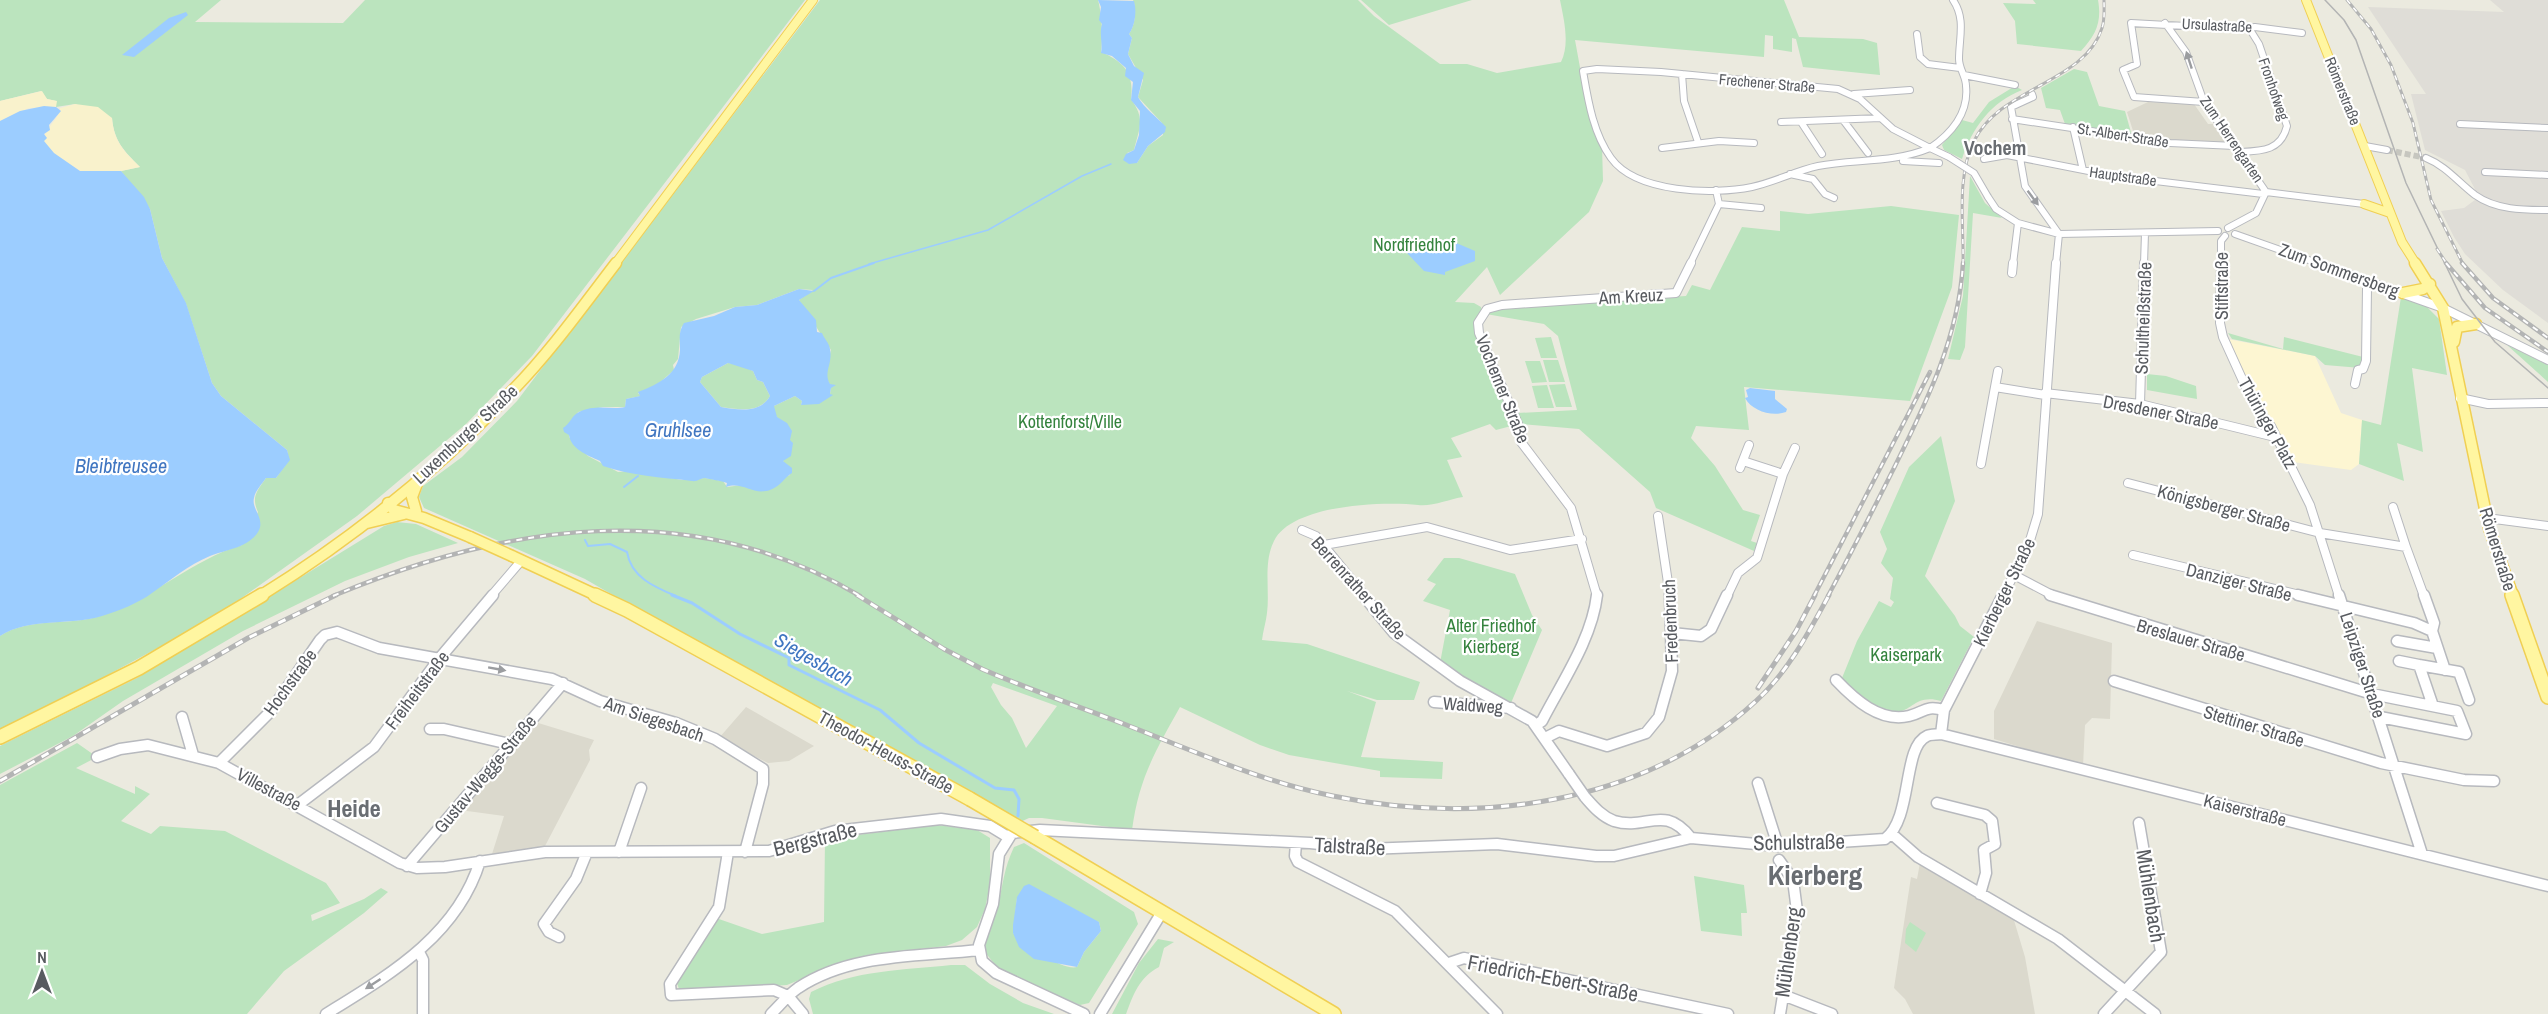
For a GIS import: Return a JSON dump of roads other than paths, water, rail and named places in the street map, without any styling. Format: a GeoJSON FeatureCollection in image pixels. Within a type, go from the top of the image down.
{"type":"FeatureCollection","features":[{"type":"Feature","properties":{"kind":"main road","name":"Luxemburger Straße"},"geometry":{"type":"LineString","coordinates":[[0,737],[98,691],[170,652],[283,582],[419,478],[487,417],[541,358],[813,0]]}},
{"type":"Feature","properties":{"kind":"main road","name":"Römerstraße"},"geometry":{"type":"LineString","coordinates":[[2306,0],[2402,242],[2443,308],[2453,348],[2460,398],[2487,518],[2522,630],[2548,697]]}},
{"type":"Feature","properties":{"kind":"main road","name":"Römerstraße"},"geometry":{"type":"LineString","coordinates":[[2365,146],[2372,155],[2416,262]]}},
{"type":"Feature","properties":{"kind":"main road"},"geometry":{"type":"LineString","coordinates":[[2364,204],[2385,200]]}},
{"type":"Feature","properties":{"kind":"main road"},"geometry":{"type":"LineString","coordinates":[[2364,204],[2390,213]]}},
{"type":"Feature","properties":{"kind":"main road"},"geometry":{"type":"LineString","coordinates":[[2403,293],[2423,289],[2430,284]]}},
{"type":"Feature","properties":{"kind":"main road"},"geometry":{"type":"LineString","coordinates":[[2453,348],[2457,327],[2476,324]]}},
{"type":"Feature","properties":{"kind":"main road"},"geometry":{"type":"LineString","coordinates":[[419,478],[412,497],[420,514]]}},
{"type":"Feature","properties":{"kind":"main road","name":"Theodor-Heuss-Straße"},"geometry":{"type":"LineString","coordinates":[[388,503],[394,510],[404,514],[420,514]]}},
{"type":"Feature","properties":{"kind":"main road","name":"Theodor-Heuss-Straße"},"geometry":{"type":"LineString","coordinates":[[388,503],[420,514],[517,558],[627,610],[703,651],[970,799],[1334,1014]]}},
{"type":"Feature","properties":{"kind":"main road"},"geometry":{"type":"LineString","coordinates":[[360,525],[404,514]]}},
{"type":"Feature","properties":{"kind":"street"},"geometry":{"type":"LineString","coordinates":[[1893,159],[1930,148],[1949,133],[1960,116],[1967,87],[1960,68],[1962,21],[1960,10],[1953,0]]}},
{"type":"Feature","properties":{"kind":"street","name":"Ursulastraße"},"geometry":{"type":"LineString","coordinates":[[2204,102],[2134,97],[2123,70],[2136,64],[2131,23],[2165,23],[2302,33]]}},
{"type":"Feature","properties":{"kind":"street","name":"Zum Herrengarten"},"geometry":{"type":"LineString","coordinates":[[2165,23],[2186,52],[2204,102],[2265,193]]}},
{"type":"Feature","properties":{"kind":"street","name":"Fronhofweg"},"geometry":{"type":"LineString","coordinates":[[2237,149],[2271,149],[2285,139],[2288,126],[2259,44],[2249,28]]}},
{"type":"Feature","properties":{"kind":"street"},"geometry":{"type":"LineString","coordinates":[[1917,34],[1920,57],[1928,64],[1960,68]]}},
{"type":"Feature","properties":{"kind":"street"},"geometry":{"type":"LineString","coordinates":[[1586,68],[1583,71],[1594,123],[1620,168],[1656,184],[1716,190],[1750,187],[1790,174],[1841,162],[1893,159],[1939,163]]}},
{"type":"Feature","properties":{"kind":"street","name":"Frechener Straße"},"geometry":{"type":"LineString","coordinates":[[1586,68],[1682,74],[1838,89],[1854,94],[1869,104],[1880,118],[1930,148]]}},
{"type":"Feature","properties":{"kind":"street"},"geometry":{"type":"LineString","coordinates":[[1682,74],[1684,101],[1698,142]]}},
{"type":"Feature","properties":{"kind":"street"},"geometry":{"type":"LineString","coordinates":[[1964,75],[2015,85]]}},
{"type":"Feature","properties":{"kind":"street"},"geometry":{"type":"LineString","coordinates":[[1854,94],[1910,90]]}},
{"type":"Feature","properties":{"kind":"street"},"geometry":{"type":"LineString","coordinates":[[2032,94],[2033,97],[2011,107],[2015,144],[2022,158],[2021,174],[2025,186],[2059,234]]}},
{"type":"Feature","properties":{"kind":"street"},"geometry":{"type":"LineString","coordinates":[[1780,122],[1880,118]]}},
{"type":"Feature","properties":{"kind":"street","name":"St.-Albert-Straße"},"geometry":{"type":"LineString","coordinates":[[2012,119],[2170,143],[2237,149]]}},
{"type":"Feature","properties":{"kind":"street"},"geometry":{"type":"LineString","coordinates":[[1843,120],[1868,153]]}},
{"type":"Feature","properties":{"kind":"street"},"geometry":{"type":"LineString","coordinates":[[1801,122],[1822,154]]}},
{"type":"Feature","properties":{"kind":"street"},"geometry":{"type":"LineString","coordinates":[[2460,124],[2548,128]]}},
{"type":"Feature","properties":{"kind":"street"},"geometry":{"type":"LineString","coordinates":[[2073,127],[2083,170]]}},
{"type":"Feature","properties":{"kind":"street"},"geometry":{"type":"LineString","coordinates":[[1662,148],[1692,146],[1698,142],[1754,143]]}},
{"type":"Feature","properties":{"kind":"street"},"geometry":{"type":"LineString","coordinates":[[2365,146],[2387,150]]}},
{"type":"Feature","properties":{"kind":"street"},"geometry":{"type":"LineString","coordinates":[[1930,148],[1974,173],[1996,209],[2018,223],[2059,234],[2235,234]]}},
{"type":"Feature","properties":{"kind":"street","name":"Hauptstraße"},"geometry":{"type":"LineString","coordinates":[[1984,159],[1998,155],[2083,170],[2364,204]]}},
{"type":"Feature","properties":{"kind":"street"},"geometry":{"type":"LineString","coordinates":[[2426,158],[2446,167],[2474,194],[2487,202],[2511,208],[2548,210]]}},
{"type":"Feature","properties":{"kind":"street"},"geometry":{"type":"LineString","coordinates":[[2486,171],[2548,175]]}},
{"type":"Feature","properties":{"kind":"street"},"geometry":{"type":"LineString","coordinates":[[1790,174],[1816,181],[1825,194],[1834,198]]}},
{"type":"Feature","properties":{"kind":"street"},"geometry":{"type":"LineString","coordinates":[[1716,190],[1719,204],[1761,208]]}},
{"type":"Feature","properties":{"kind":"street","name":"Stiftstraße"},"geometry":{"type":"LineString","coordinates":[[2223,337],[2220,323],[2221,234],[2218,228],[2228,228],[2258,212],[2263,205],[2265,193]]}},
{"type":"Feature","properties":{"kind":"street","name":"Am Kreuz"},"geometry":{"type":"LineString","coordinates":[[1487,309],[1502,304],[1676,293],[1719,204]]}},
{"type":"Feature","properties":{"kind":"street"},"geometry":{"type":"LineString","coordinates":[[2012,273],[2018,223]]}},
{"type":"Feature","properties":{"kind":"street"},"geometry":{"type":"LineString","coordinates":[[2228,228],[2235,234]]}},
{"type":"Feature","properties":{"kind":"street","name":"Schultheißstraße"},"geometry":{"type":"LineString","coordinates":[[2140,404],[2145,233]]}},
{"type":"Feature","properties":{"kind":"street","name":"Kierberger Straße"},"geometry":{"type":"LineString","coordinates":[[1941,734],[1944,710],[2028,547],[2038,514],[2045,394],[2059,234]]}},
{"type":"Feature","properties":{"kind":"street","name":"Zum Sommersberg"},"geometry":{"type":"LineString","coordinates":[[2235,234],[2443,308],[2548,360]]}},
{"type":"Feature","properties":{"kind":"street"},"geometry":{"type":"LineString","coordinates":[[2355,384],[2358,370],[2364,369],[2366,361],[2367,288],[2370,282]]}},
{"type":"Feature","properties":{"kind":"street","name":"Vochemer Straße"},"geometry":{"type":"LineString","coordinates":[[1487,309],[1480,318],[1478,330],[1522,433],[1521,442],[1571,507],[1597,594],[1596,607],[1542,721],[1536,725]]}},
{"type":"Feature","properties":{"kind":"street","name":"Thüringer Platz"},"geometry":{"type":"LineString","coordinates":[[2223,337],[2253,403],[2276,437],[2298,477]]}},
{"type":"Feature","properties":{"kind":"street"},"geometry":{"type":"LineString","coordinates":[[1981,464],[1998,371]]}},
{"type":"Feature","properties":{"kind":"street"},"geometry":{"type":"LineString","coordinates":[[1995,387],[2045,394]]}},
{"type":"Feature","properties":{"kind":"street","name":"Dresdener Straße"},"geometry":{"type":"LineString","coordinates":[[2045,394],[2140,404],[2276,437]]}},
{"type":"Feature","properties":{"kind":"street"},"geometry":{"type":"LineString","coordinates":[[2460,398],[2488,404],[2547,403]]}},
{"type":"Feature","properties":{"kind":"street"},"geometry":{"type":"LineString","coordinates":[[1749,445],[1741,465],[1783,474]]}},
{"type":"Feature","properties":{"kind":"street"},"geometry":{"type":"LineString","coordinates":[[1672,633],[1701,636],[1711,629],[1738,573],[1757,558],[1783,474],[1795,448]]}},
{"type":"Feature","properties":{"kind":"street","name":"Leipziger Straße"},"geometry":{"type":"LineString","coordinates":[[2298,477],[2345,608],[2422,854]]}},
{"type":"Feature","properties":{"kind":"street","name":"Königsberger Straße"},"geometry":{"type":"LineString","coordinates":[[2128,483],[2320,533],[2406,547]]}},
{"type":"Feature","properties":{"kind":"street"},"geometry":{"type":"LineString","coordinates":[[2393,507],[2434,623],[2432,631],[2445,670]]}},
{"type":"Feature","properties":{"kind":"street","name":"Fredenbruch"},"geometry":{"type":"LineString","coordinates":[[1545,738],[1559,732],[1607,746],[1646,733],[1659,717],[1672,671],[1672,633],[1668,571],[1658,516]]}},
{"type":"Feature","properties":{"kind":"street"},"geometry":{"type":"LineString","coordinates":[[2487,518],[2548,526]]}},
{"type":"Feature","properties":{"kind":"street"},"geometry":{"type":"LineString","coordinates":[[1324,546],[1426,527],[1510,550],[1582,539]]}},
{"type":"Feature","properties":{"kind":"street","name":"Berrenrather Straße"},"geometry":{"type":"LineString","coordinates":[[1302,530],[1316,536],[1394,633],[1460,681],[1512,708],[1536,725],[1598,815],[1611,822],[1627,823],[1665,818],[1683,827],[1691,838]]}},
{"type":"Feature","properties":{"kind":"street","name":"Danziger Straße"},"geometry":{"type":"LineString","coordinates":[[2133,555],[2414,623],[2432,631]]}},
{"type":"Feature","properties":{"kind":"street","name":"Freiheitstraße"},"geometry":{"type":"LineString","coordinates":[[298,804],[374,747],[517,558]]}},
{"type":"Feature","properties":{"kind":"street","name":"Breslauer Straße"},"geometry":{"type":"LineString","coordinates":[[2014,575],[2036,589],[2102,613],[2372,694],[2457,711],[2466,734],[2380,717]]}},
{"type":"Feature","properties":{"kind":"street","name":"Hochstraße"},"geometry":{"type":"LineString","coordinates":[[219,763],[271,711],[320,640],[326,635],[337,632],[379,648],[439,659]]}},
{"type":"Feature","properties":{"kind":"street"},"geometry":{"type":"LineString","coordinates":[[2397,641],[2437,648]]}},
{"type":"Feature","properties":{"kind":"street"},"geometry":{"type":"LineString","coordinates":[[439,659],[563,683]]}},
{"type":"Feature","properties":{"kind":"street"},"geometry":{"type":"LineString","coordinates":[[2399,662],[2459,672],[2469,700]]}},
{"type":"Feature","properties":{"kind":"street"},"geometry":{"type":"LineString","coordinates":[[2419,665],[2433,706]]}},
{"type":"Feature","properties":{"kind":"street"},"geometry":{"type":"LineString","coordinates":[[1836,680],[1856,699],[1888,716],[1908,717],[1922,707],[1930,706],[1944,710]]}},
{"type":"Feature","properties":{"kind":"street","name":"Stettiner Straße"},"geometry":{"type":"LineString","coordinates":[[2114,681],[2172,701],[2396,766],[2464,780],[2494,781]]}},
{"type":"Feature","properties":{"kind":"street","name":"Gustav-Wegge-Straße"},"geometry":{"type":"LineString","coordinates":[[407,866],[563,683]]}},
{"type":"Feature","properties":{"kind":"street","name":"Am Siegesbach"},"geometry":{"type":"LineString","coordinates":[[563,683],[600,701],[676,723],[715,739],[760,765],[763,769],[763,783],[745,852]]}},
{"type":"Feature","properties":{"kind":"street","name":"Waldweg"},"geometry":{"type":"LineString","coordinates":[[1434,702],[1512,708]]}},
{"type":"Feature","properties":{"kind":"street"},"geometry":{"type":"LineString","coordinates":[[182,717],[194,755]]}},
{"type":"Feature","properties":{"kind":"street"},"geometry":{"type":"LineString","coordinates":[[430,729],[444,729],[509,744]]}},
{"type":"Feature","properties":{"kind":"street"},"geometry":{"type":"LineString","coordinates":[[1941,734],[1927,736],[1919,746],[1907,780],[1901,822],[1893,835],[1918,857],[2058,939],[2155,1014]]}},
{"type":"Feature","properties":{"kind":"street","name":"Kaiserstraße"},"geometry":{"type":"LineString","coordinates":[[1941,734],[2548,886]]}},
{"type":"Feature","properties":{"kind":"street","name":"Villestraße"},"geometry":{"type":"LineString","coordinates":[[97,757],[120,748],[148,745],[219,763],[298,804],[407,866]]}},
{"type":"Feature","properties":{"kind":"street"},"geometry":{"type":"LineString","coordinates":[[1758,783],[1778,846]]}},
{"type":"Feature","properties":{"kind":"street"},"geometry":{"type":"LineString","coordinates":[[619,852],[641,788]]}},
{"type":"Feature","properties":{"kind":"street"},"geometry":{"type":"LineString","coordinates":[[1937,803],[1984,815],[1992,821],[1995,844],[1984,850],[1986,873],[1980,894]]}},
{"type":"Feature","properties":{"kind":"street","name":"Bergstraße"},"geometry":{"type":"LineString","coordinates":[[407,866],[428,868],[545,852],[779,850],[817,835],[848,828],[941,819],[990,826],[1008,837]]}},
{"type":"Feature","properties":{"kind":"street","name":"Mühlenbach"},"geometry":{"type":"LineString","coordinates":[[2126,992],[2161,952],[2139,823]]}},
{"type":"Feature","properties":{"kind":"street","name":"Talstraße"},"geometry":{"type":"LineString","coordinates":[[1008,837],[1012,833],[1040,830],[1296,843],[1367,849],[1497,844],[1596,856],[1614,856],[1687,841],[1691,838]]}},
{"type":"Feature","properties":{"kind":"street","name":"Schulstraße"},"geometry":{"type":"LineString","coordinates":[[1691,838],[1778,846],[1875,841],[1893,835]]}},
{"type":"Feature","properties":{"kind":"street"},"geometry":{"type":"LineString","coordinates":[[1008,837],[999,854],[993,904],[979,950],[982,960],[996,973],[1084,1014]]}},
{"type":"Feature","properties":{"kind":"street"},"geometry":{"type":"LineString","coordinates":[[1296,843],[1295,856],[1298,862],[1395,911],[1497,1014]]}},
{"type":"Feature","properties":{"kind":"street"},"geometry":{"type":"LineString","coordinates":[[559,937],[549,932],[544,924],[576,879],[586,852]]}},
{"type":"Feature","properties":{"kind":"street"},"geometry":{"type":"LineString","coordinates":[[728,852],[719,907],[669,990],[671,995],[774,990],[788,996],[803,1014]]}},
{"type":"Feature","properties":{"kind":"street","name":"Mühlenberg"},"geometry":{"type":"LineString","coordinates":[[1779,860],[1794,882],[1796,900],[1796,922],[1780,1014]]}},
{"type":"Feature","properties":{"kind":"street"},"geometry":{"type":"LineString","coordinates":[[326,1014],[418,952],[458,909],[478,873],[480,861]]}},
{"type":"Feature","properties":{"kind":"street"},"geometry":{"type":"LineString","coordinates":[[1100,1014],[1162,912]]}},
{"type":"Feature","properties":{"kind":"street"},"geometry":{"type":"LineString","coordinates":[[771,1014],[788,996],[813,980],[852,966],[895,957],[979,950]]}},
{"type":"Feature","properties":{"kind":"street"},"geometry":{"type":"LineString","coordinates":[[418,952],[423,960],[423,1014]]}},
{"type":"Feature","properties":{"kind":"street","name":"Friedrich-Ebert-Straße"},"geometry":{"type":"LineString","coordinates":[[1449,963],[1464,958],[1728,1014]]}},
{"type":"Feature","properties":{"kind":"street"},"geometry":{"type":"LineString","coordinates":[[2103,1014],[2126,992]]}},
{"type":"Feature","properties":{"kind":"street"},"geometry":{"type":"LineString","coordinates":[[1783,994],[1832,1014]]}},
{"type":"Feature","properties":{"kind":"water"},"geometry":{"type":"Polygon","coordinates":[[[1098,0],[1134,1],[1135,18],[1129,34],[1132,38],[1128,54],[1134,66],[1144,73],[1138,97],[1166,127],[1165,132],[1148,146],[1137,163],[1129,164],[1123,160],[1126,154],[1134,150],[1139,135],[1140,111],[1131,100],[1133,82],[1125,76],[1126,68],[1112,56],[1101,53],[1102,24],[1099,20],[1101,7],[1098,0]]]}},
{"type":"Feature","properties":{"kind":"water"},"geometry":{"type":"Polygon","coordinates":[[[186,12],[188,15],[134,57],[122,55],[169,18],[186,12]]]}},
{"type":"Feature","properties":{"kind":"water","name":"Bleibtreusee"},"geometry":{"type":"Polygon","coordinates":[[[44,106],[56,107],[61,111],[49,125],[50,130],[44,134],[47,138],[44,141],[54,153],[80,171],[121,171],[144,197],[150,209],[162,258],[186,303],[212,383],[221,396],[287,450],[290,460],[276,478],[266,478],[256,493],[254,506],[260,527],[248,542],[202,560],[147,597],[115,612],[76,621],[24,626],[0,636],[0,121],[20,111],[44,106]]]}},
{"type":"Feature","properties":{"kind":"water"},"geometry":{"type":"Polygon","coordinates":[[[1433,239],[1454,242],[1475,251],[1475,261],[1445,272],[1445,275],[1424,271],[1407,253],[1408,250],[1420,252],[1433,239]]]}},
{"type":"Feature","properties":{"kind":"water","name":"Gruhlsee"},"geometry":{"type":"Polygon","coordinates":[[[799,289],[814,291],[799,300],[816,320],[817,332],[822,333],[829,344],[831,354],[828,380],[830,384],[836,385],[831,388],[830,394],[833,395],[819,404],[801,405],[802,401],[795,396],[774,406],[777,417],[787,423],[792,431],[790,440],[793,443],[791,456],[783,461],[792,468],[792,473],[777,486],[770,490],[758,491],[738,486],[726,487],[727,483],[705,478],[692,481],[625,472],[603,466],[600,461],[580,451],[570,440],[569,435],[564,432],[563,428],[579,412],[591,408],[625,407],[626,399],[640,396],[638,392],[660,382],[672,372],[679,358],[680,333],[684,323],[714,316],[735,307],[757,305],[799,289]],[[728,363],[702,377],[700,382],[721,407],[741,410],[755,408],[766,402],[770,396],[763,382],[757,380],[753,371],[728,363]]]}},
{"type":"Feature","properties":{"kind":"water"},"geometry":{"type":"Polygon","coordinates":[[[1750,388],[1775,391],[1775,399],[1787,409],[1786,412],[1775,414],[1763,412],[1752,406],[1745,398],[1748,397],[1746,390],[1750,388]]]}},
{"type":"Feature","properties":{"kind":"water"},"geometry":{"type":"Polygon","coordinates":[[[1029,884],[1099,922],[1101,931],[1084,952],[1077,967],[1034,959],[1019,947],[1013,933],[1017,897],[1024,886],[1029,884]]]}},
{"type":"Feature","properties":{"kind":"waterway"},"geometry":{"type":"LineString","coordinates":[[869,264],[988,230],[1082,176],[1111,164]]}},
{"type":"Feature","properties":{"kind":"waterway"},"geometry":{"type":"LineString","coordinates":[[814,291],[831,278],[874,263]]}},
{"type":"Feature","properties":{"kind":"waterway","name":"Siegesbach"},"geometry":{"type":"LineString","coordinates":[[624,487],[638,476]]}},
{"type":"Feature","properties":{"kind":"waterway","name":"Siegesbach"},"geometry":{"type":"LineString","coordinates":[[585,540],[588,546],[610,544],[627,552],[629,561],[638,575],[652,585],[676,596]]}},
{"type":"Feature","properties":{"kind":"waterway","name":"Siegesbach"},"geometry":{"type":"LineString","coordinates":[[672,595],[692,603],[740,634],[789,658],[789,665],[880,710],[919,743],[995,788],[1014,790],[1019,799],[1018,816]]}},
{"type":"Feature","properties":{"kind":"tunnel"},"geometry":{"type":"LineString","coordinates":[[2387,150],[2426,158]]}},
{"type":"Feature","properties":{"kind":"tram line"},"geometry":{"type":"LineString","coordinates":[[2325,0],[2344,20],[2356,40],[2406,183],[2462,299],[2495,342],[2548,388]]}},
{"type":"Feature","properties":{"kind":"railway"},"geometry":{"type":"LineString","coordinates":[[1963,263],[1963,186],[1968,155],[1974,141],[1986,123],[2003,108],[2061,74],[2093,46],[2103,25],[2104,0]]}},
{"type":"Feature","properties":{"kind":"railway"},"geometry":{"type":"LineString","coordinates":[[2347,0],[2371,29],[2391,65],[2413,123],[2431,200],[2463,264]]}},
{"type":"Feature","properties":{"kind":"railway"},"geometry":{"type":"LineString","coordinates":[[2437,249],[2447,264]]}},
{"type":"Feature","properties":{"kind":"railway"},"geometry":{"type":"LineString","coordinates":[[1828,596],[1930,392],[1955,316],[1963,263]]}},
{"type":"Feature","properties":{"kind":"railway"},"geometry":{"type":"LineString","coordinates":[[2446,263],[2485,308],[2548,352]]}},
{"type":"Feature","properties":{"kind":"railway"},"geometry":{"type":"LineString","coordinates":[[2462,263],[2493,298],[2548,338]]}},
{"type":"Feature","properties":{"kind":"railway"},"geometry":{"type":"LineString","coordinates":[[1814,596],[1930,372]]}},
{"type":"Feature","properties":{"kind":"railway"},"geometry":{"type":"LineString","coordinates":[[333,596],[398,571],[464,551],[531,538],[598,531],[665,533],[731,543],[796,564],[860,596]]}},
{"type":"Feature","properties":{"kind":"railway"},"geometry":{"type":"LineString","coordinates":[[0,781],[248,638],[336,595]]}},
{"type":"Feature","properties":{"kind":"railway"},"geometry":{"type":"LineString","coordinates":[[857,595],[944,649],[982,669],[1230,766],[1281,783],[1333,796],[1388,805],[1445,808],[1501,807],[1557,799],[1611,785],[1663,764],[1711,736],[1768,690],[1797,651],[1829,595]]}},
{"type":"Feature","properties":{"kind":"railway"},"geometry":{"type":"LineString","coordinates":[[1758,688],[1796,631],[1815,595]]}},
{"type":"Feature","properties":{"kind":"district","name":"Vochem"},"geometry":{"type":"Point","coordinates":[1995,147]}},
{"type":"Feature","properties":{"kind":"district","name":"Heide"},"geometry":{"type":"Point","coordinates":[354,808]}},
{"type":"Feature","properties":{"kind":"district","name":"Kierberg"},"geometry":{"type":"Point","coordinates":[1815,875]}},
{"type":"Feature","properties":{"kind":"park label","name":"Nordfriedhof"},"geometry":{"type":"Point","coordinates":[1414,244]}},
{"type":"Feature","properties":{"kind":"park label","name":"Kottenforst/Ville"},"geometry":{"type":"Point","coordinates":[1070,421]}},
{"type":"Feature","properties":{"kind":"park label","name":"Alter Friedhof Kierberg"},"geometry":{"type":"Point","coordinates":[1491,635]}},
{"type":"Feature","properties":{"kind":"park label","name":"Kaiserpark"},"geometry":{"type":"Point","coordinates":[1906,654]}}]}
